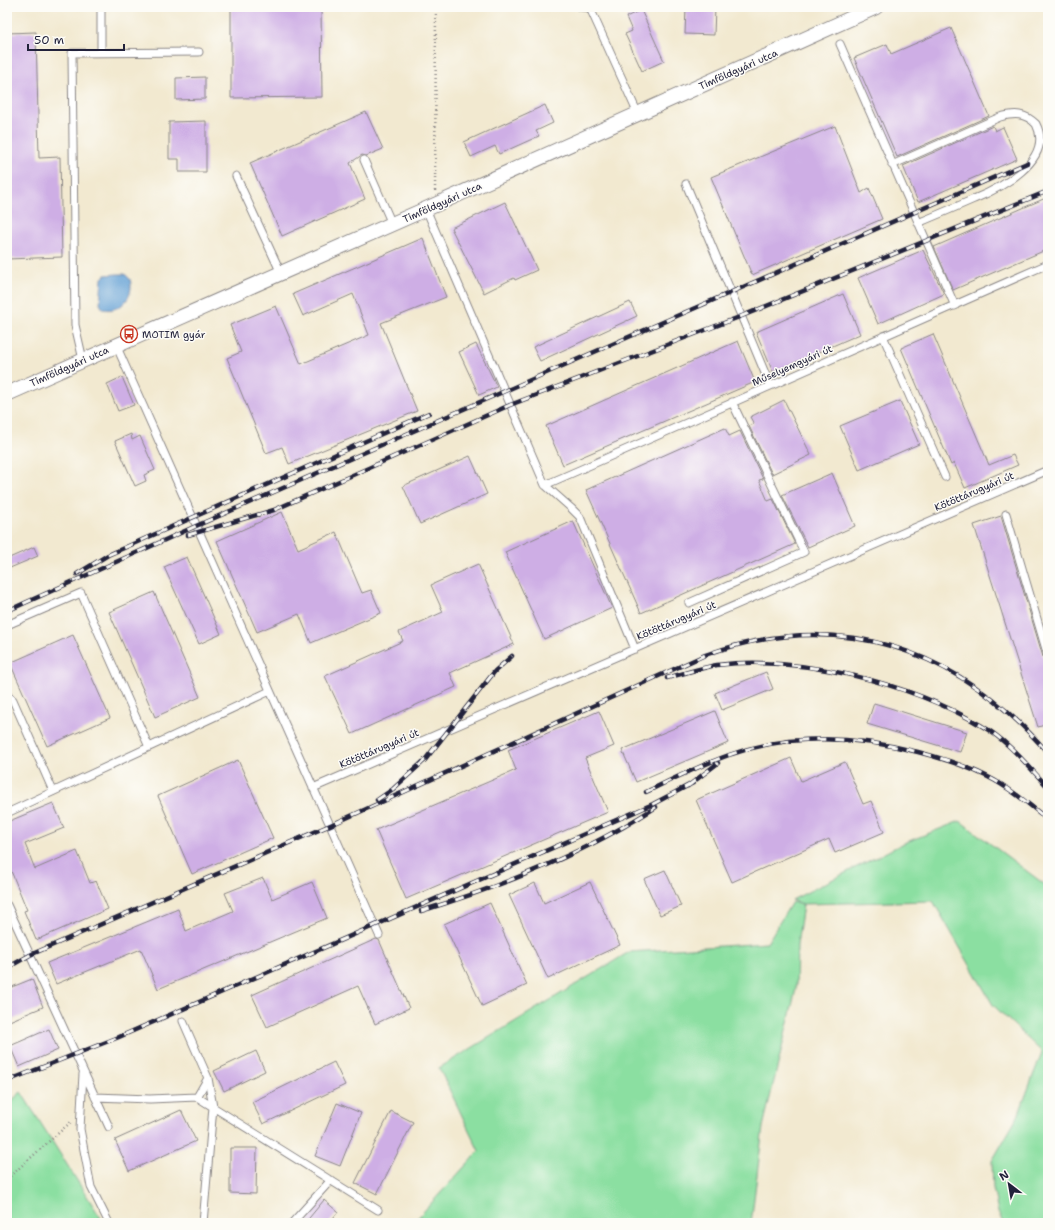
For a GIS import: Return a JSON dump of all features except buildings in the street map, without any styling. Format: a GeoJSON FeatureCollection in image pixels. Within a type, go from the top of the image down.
{"type":"FeatureCollection","features":[{"type":"Feature","properties":{"kind":"street","name":"Timföldgyári utca"},"geometry":{"type":"LineString","coordinates":[[7,394],[431,207],[876,7]]}},
{"type":"Feature","properties":{"kind":"lane"},"geometry":{"type":"LineString","coordinates":[[101,7],[101,52]]}},
{"type":"Feature","properties":{"kind":"lane"},"geometry":{"type":"LineString","coordinates":[[581,7],[590,8],[638,114]]}},
{"type":"Feature","properties":{"kind":"lane"},"geometry":{"type":"LineString","coordinates":[[840,44],[954,306]]}},
{"type":"Feature","properties":{"kind":"lane"},"geometry":{"type":"LineString","coordinates":[[83,360],[75,325],[72,53],[199,52]]}},
{"type":"Feature","properties":{"kind":"lane"},"geometry":{"type":"LineString","coordinates":[[892,166],[1000,117],[1011,114],[1020,114],[1037,124],[1043,131],[1047,144]]}},
{"type":"Feature","properties":{"kind":"lane"},"geometry":{"type":"LineString","coordinates":[[364,160],[392,224]]}},
{"type":"Feature","properties":{"kind":"lane"},"geometry":{"type":"LineString","coordinates":[[918,223],[1015,182],[1027,175],[1039,163]]}},
{"type":"Feature","properties":{"kind":"lane"},"geometry":{"type":"LineString","coordinates":[[236,176],[280,273]]}},
{"type":"Feature","properties":{"kind":"lane"},"geometry":{"type":"LineString","coordinates":[[686,184],[770,386]]}},
{"type":"Feature","properties":{"kind":"lane"},"geometry":{"type":"LineString","coordinates":[[431,207],[545,485],[572,508],[580,517],[635,649]]}},
{"type":"Feature","properties":{"kind":"lane","name":"Műselyemgyári út"},"geometry":{"type":"LineString","coordinates":[[545,485],[1048,264]]}},
{"type":"Feature","properties":{"kind":"lane"},"geometry":{"type":"LineString","coordinates":[[883,336],[945,477]]}},
{"type":"Feature","properties":{"kind":"lane"},"geometry":{"type":"LineString","coordinates":[[116,345],[379,935]]}},
{"type":"Feature","properties":{"kind":"lane"},"geometry":{"type":"LineString","coordinates":[[689,603],[804,552],[732,402]]}},
{"type":"Feature","properties":{"kind":"lane","name":"Kötöttárugyári út"},"geometry":{"type":"LineString","coordinates":[[313,788],[1048,470]]}},
{"type":"Feature","properties":{"kind":"lane"},"geometry":{"type":"LineString","coordinates":[[1006,514],[1048,656]]}},
{"type":"Feature","properties":{"kind":"lane"},"geometry":{"type":"LineString","coordinates":[[7,625],[81,593],[149,747]]}},
{"type":"Feature","properties":{"kind":"lane"},"geometry":{"type":"LineString","coordinates":[[7,812],[270,692]]}},
{"type":"Feature","properties":{"kind":"lane"},"geometry":{"type":"LineString","coordinates":[[7,695],[13,700],[53,791]]}},
{"type":"Feature","properties":{"kind":"lane"},"geometry":{"type":"LineString","coordinates":[[7,905],[109,1127]]}},
{"type":"Feature","properties":{"kind":"lane"},"geometry":{"type":"LineString","coordinates":[[183,1021],[208,1078],[213,1107],[204,1223]]}},
{"type":"Feature","properties":{"kind":"lane"},"geometry":{"type":"LineString","coordinates":[[83,1072],[80,1129],[91,1187],[109,1223]]}},
{"type":"Feature","properties":{"kind":"lane"},"geometry":{"type":"LineString","coordinates":[[197,1097],[208,1078]]}},
{"type":"Feature","properties":{"kind":"lane"},"geometry":{"type":"LineString","coordinates":[[95,1097],[150,1099],[197,1097],[378,1210]]}},
{"type":"Feature","properties":{"kind":"lane"},"geometry":{"type":"LineString","coordinates":[[292,1223],[331,1180]]}},
{"type":"Feature","properties":{"kind":"path"},"geometry":{"type":"LineString","coordinates":[[431,207],[436,7]]}},
{"type":"Feature","properties":{"kind":"path"},"geometry":{"type":"LineString","coordinates":[[7,1179],[65,1126],[81,1115]]}},
{"type":"Feature","properties":{"kind":"green space"},"geometry":{"type":"Polygon","coordinates":[[[960,821],[1048,887],[1048,1223],[1003,1223],[998,1212],[993,1188],[992,1161],[1018,1116],[1042,1052],[993,1005],[933,901],[803,904],[792,900],[904,843],[960,821]]]}},
{"type":"Feature","properties":{"kind":"green space"},"geometry":{"type":"Polygon","coordinates":[[[792,902],[803,905],[797,945],[796,989],[763,1127],[751,1223],[413,1223],[479,1151],[439,1068],[629,952],[767,943],[792,902]]]}},
{"type":"Feature","properties":{"kind":"green space"},"geometry":{"type":"Polygon","coordinates":[[[21,1092],[104,1223],[7,1223],[7,1105],[21,1092]]]}},
{"type":"Feature","properties":{"kind":"water"},"geometry":{"type":"Polygon","coordinates":[[[125,274],[130,279],[131,285],[128,297],[121,306],[110,310],[103,309],[100,304],[102,278],[105,275],[125,274]]]}},
{"type":"Feature","properties":{"kind":"railway"},"geometry":{"type":"LineString","coordinates":[[7,611],[196,526],[1027,163]]}},
{"type":"Feature","properties":{"kind":"railway"},"geometry":{"type":"LineString","coordinates":[[188,535],[274,510],[510,405],[742,316],[1048,191]]}},
{"type":"Feature","properties":{"kind":"railway"},"geometry":{"type":"LineString","coordinates":[[77,574],[108,555],[429,413]]}},
{"type":"Feature","properties":{"kind":"railway"},"geometry":{"type":"LineString","coordinates":[[7,968],[30,955],[342,820],[705,655],[754,641],[802,635],[848,637],[893,647],[935,663],[975,687],[1013,717],[1048,753]]}},
{"type":"Feature","properties":{"kind":"railway"},"geometry":{"type":"LineString","coordinates":[[377,800],[393,789],[425,760],[495,671],[512,656]]}},
{"type":"Feature","properties":{"kind":"railway"},"geometry":{"type":"LineString","coordinates":[[667,678],[717,665],[749,663],[783,664],[854,676],[888,685],[922,697],[982,726],[1000,738],[1048,787]]}},
{"type":"Feature","properties":{"kind":"railway"},"geometry":{"type":"LineString","coordinates":[[646,792],[708,763],[752,748],[799,740],[847,740],[918,752],[969,768],[1003,785],[1048,820]]}},
{"type":"Feature","properties":{"kind":"railway"},"geometry":{"type":"LineString","coordinates":[[688,786],[718,763]]}},
{"type":"Feature","properties":{"kind":"railway"},"geometry":{"type":"LineString","coordinates":[[7,1081],[119,1037],[653,804],[693,783]]}},
{"type":"Feature","properties":{"kind":"railway"},"geometry":{"type":"LineString","coordinates":[[421,911],[481,891],[542,867],[601,839],[656,807]]}},
{"type":"Feature","properties":{"kind":"place","name":"MOTIM gyár"},"geometry":{"type":"Point","coordinates":[129,334]}}]}
